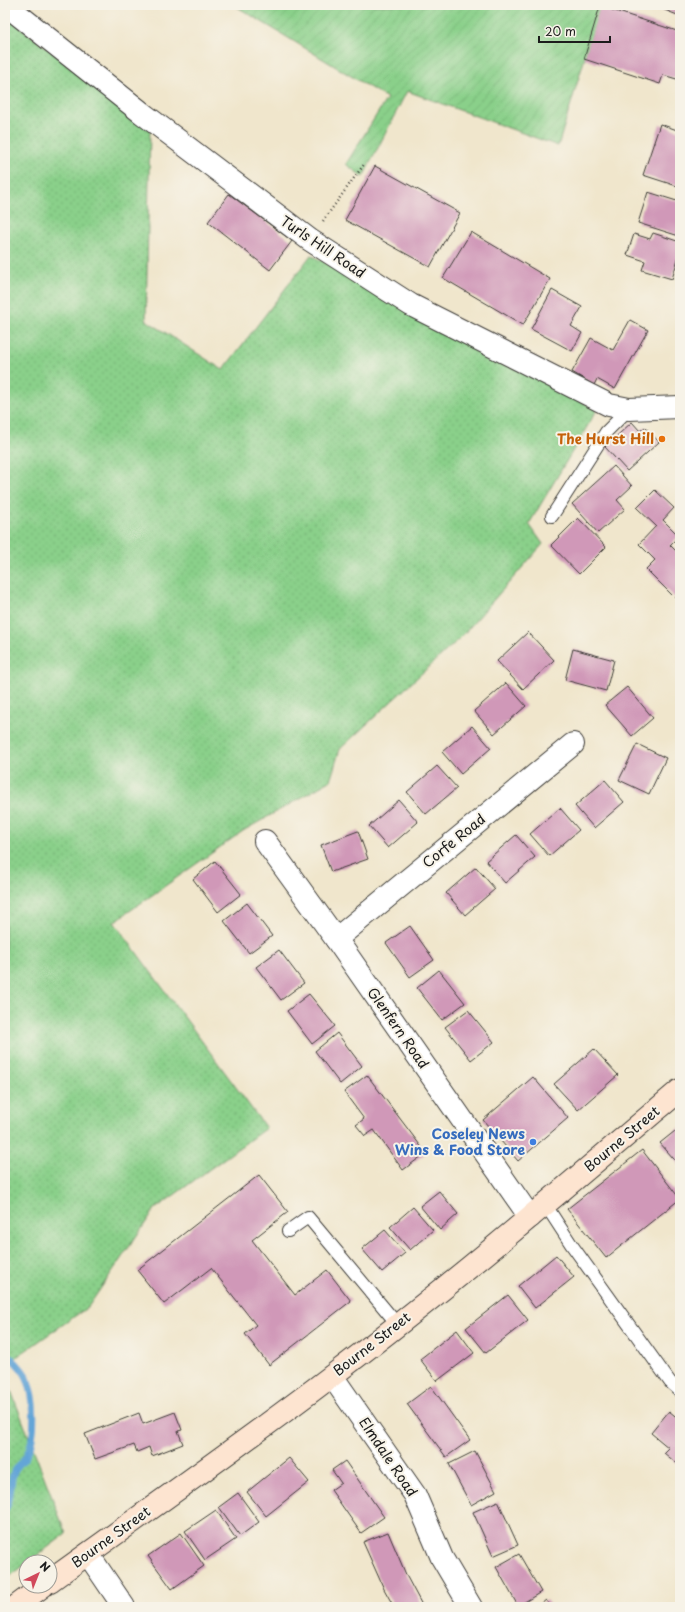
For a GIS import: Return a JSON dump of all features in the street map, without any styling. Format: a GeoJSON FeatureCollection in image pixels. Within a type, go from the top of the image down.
{"type":"FeatureCollection","features":[{"type":"Feature","properties":{"kind":"street","name":"Turls Hill Road"},"geometry":{"type":"LineString","coordinates":[[6,5],[142,113],[310,240],[411,305],[609,405],[629,409],[680,407]]}},
{"type":"Feature","properties":{"kind":"street","name":"Corfe Road"},"geometry":{"type":"LineString","coordinates":[[336,939],[573,744]]}},
{"type":"Feature","properties":{"kind":"street","name":"Glenfern Road"},"geometry":{"type":"LineString","coordinates":[[265,840],[336,939],[537,1211]]}},
{"type":"Feature","properties":{"kind":"street","name":"Bourne Street"},"geometry":{"type":"LineString","coordinates":[[58,1575],[332,1376],[398,1325],[537,1211],[680,1090]]}},
{"type":"Feature","properties":{"kind":"street","name":"Elmdale Road"},"geometry":{"type":"LineString","coordinates":[[332,1376],[415,1494],[442,1558],[470,1607]]}},
{"type":"Feature","properties":{"kind":"street"},"geometry":{"type":"LineString","coordinates":[[88,1554],[124,1607]]}},
{"type":"Feature","properties":{"kind":"street"},"geometry":{"type":"LineString","coordinates":[[14,1607],[32,1594]]}},
{"type":"Feature","properties":{"kind":"lane"},"geometry":{"type":"LineString","coordinates":[[552,516],[606,432],[629,409]]}},
{"type":"Feature","properties":{"kind":"lane"},"geometry":{"type":"LineString","coordinates":[[537,1211],[571,1244],[670,1382],[680,1390]]}},
{"type":"Feature","properties":{"kind":"lane"},"geometry":{"type":"LineString","coordinates":[[288,1231],[308,1217],[398,1325]]}},
{"type":"Feature","properties":{"kind":"path"},"geometry":{"type":"LineString","coordinates":[[310,240],[365,163]]}},
{"type":"Feature","properties":{"kind":"green space"},"geometry":{"type":"Polygon","coordinates":[[[234,5],[601,5],[558,146],[407,91],[363,177],[346,164],[387,98],[234,5]]]}},
{"type":"Feature","properties":{"kind":"green space"},"geometry":{"type":"Polygon","coordinates":[[[5,15],[150,130],[146,320],[223,370],[311,255],[597,410],[529,524],[543,544],[461,637],[340,749],[330,781],[243,831],[114,922],[266,1128],[155,1209],[88,1307],[5,1365],[5,15]]]}},
{"type":"Feature","properties":{"kind":"green space"},"geometry":{"type":"Polygon","coordinates":[[[5,1375],[66,1534],[39,1554],[18,1554],[18,1570],[5,1580],[5,1375]]]}},
{"type":"Feature","properties":{"kind":"building"},"geometry":{"type":"Polygon","coordinates":[[[663,5],[680,5],[680,16],[662,9],[663,5]]]}},
{"type":"Feature","properties":{"kind":"building"},"geometry":{"type":"Polygon","coordinates":[[[600,6],[680,32],[680,80],[663,75],[660,84],[584,59],[600,6]]]}},
{"type":"Feature","properties":{"kind":"building"},"geometry":{"type":"Polygon","coordinates":[[[660,124],[680,131],[680,187],[643,175],[660,124]]]}},
{"type":"Feature","properties":{"kind":"building"},"geometry":{"type":"Polygon","coordinates":[[[375,166],[460,213],[430,267],[345,220],[375,166]]]}},
{"type":"Feature","properties":{"kind":"building"},"geometry":{"type":"Polygon","coordinates":[[[648,192],[680,202],[679,236],[638,223],[648,192]]]}},
{"type":"Feature","properties":{"kind":"building"},"geometry":{"type":"Polygon","coordinates":[[[229,194],[292,241],[270,270],[208,222],[229,194]]]}},
{"type":"Feature","properties":{"kind":"building"},"geometry":{"type":"Polygon","coordinates":[[[471,232],[550,279],[523,325],[443,278],[471,232]]]}},
{"type":"Feature","properties":{"kind":"building"},"geometry":{"type":"Polygon","coordinates":[[[653,233],[680,242],[680,252],[672,279],[642,270],[645,261],[627,255],[634,234],[650,239],[653,233]]]}},
{"type":"Feature","properties":{"kind":"building"},"geometry":{"type":"Polygon","coordinates":[[[552,290],[582,307],[571,326],[582,333],[572,351],[531,329],[552,290]]]}},
{"type":"Feature","properties":{"kind":"building"},"geometry":{"type":"Polygon","coordinates":[[[630,320],[648,330],[615,389],[597,379],[594,385],[572,372],[591,338],[613,350],[630,320]]]}},
{"type":"Feature","properties":{"kind":"building"},"geometry":{"type":"Polygon","coordinates":[[[632,422],[640,431],[645,427],[659,442],[627,471],[605,447],[632,422]]]}},
{"type":"Feature","properties":{"kind":"building"},"geometry":{"type":"Polygon","coordinates":[[[614,466],[632,486],[617,500],[625,509],[598,533],[572,504],[614,466]]]}},
{"type":"Feature","properties":{"kind":"building"},"geometry":{"type":"Polygon","coordinates":[[[655,490],[674,508],[663,520],[679,536],[670,545],[680,555],[680,593],[675,598],[646,569],[655,560],[639,544],[656,526],[637,508],[655,490]]]}},
{"type":"Feature","properties":{"kind":"building"},"geometry":{"type":"Polygon","coordinates":[[[578,518],[606,547],[579,574],[551,545],[578,518]]]}},
{"type":"Feature","properties":{"kind":"building"},"geometry":{"type":"Polygon","coordinates":[[[528,632],[554,660],[523,689],[497,661],[528,632]]]}},
{"type":"Feature","properties":{"kind":"building"},"geometry":{"type":"Polygon","coordinates":[[[573,649],[614,660],[606,691],[565,680],[573,649]]]}},
{"type":"Feature","properties":{"kind":"building"},"geometry":{"type":"Polygon","coordinates":[[[506,683],[526,706],[494,734],[474,711],[506,683]]]}},
{"type":"Feature","properties":{"kind":"building"},"geometry":{"type":"Polygon","coordinates":[[[627,687],[653,718],[632,736],[605,705],[627,687]]]}},
{"type":"Feature","properties":{"kind":"building"},"geometry":{"type":"Polygon","coordinates":[[[472,726],[491,748],[461,774],[442,752],[472,726]]]}},
{"type":"Feature","properties":{"kind":"building"},"geometry":{"type":"Polygon","coordinates":[[[637,744],[666,758],[649,794],[619,780],[637,744]]]}},
{"type":"Feature","properties":{"kind":"building"},"geometry":{"type":"Polygon","coordinates":[[[437,766],[457,788],[426,814],[407,792],[437,766]]]}},
{"type":"Feature","properties":{"kind":"building"},"geometry":{"type":"Polygon","coordinates":[[[605,780],[624,802],[594,828],[575,806],[605,780]]]}},
{"type":"Feature","properties":{"kind":"building"},"geometry":{"type":"Polygon","coordinates":[[[399,800],[418,822],[388,848],[369,826],[399,800]]]}},
{"type":"Feature","properties":{"kind":"building"},"geometry":{"type":"Polygon","coordinates":[[[560,808],[579,830],[549,856],[530,834],[560,808]]]}},
{"type":"Feature","properties":{"kind":"building"},"geometry":{"type":"Polygon","coordinates":[[[358,831],[368,859],[331,872],[321,845],[358,831]]]}},
{"type":"Feature","properties":{"kind":"building"},"geometry":{"type":"Polygon","coordinates":[[[516,835],[535,857],[505,883],[486,861],[516,835]]]}},
{"type":"Feature","properties":{"kind":"building"},"geometry":{"type":"Polygon","coordinates":[[[215,861],[241,894],[218,912],[193,879],[215,861]]]}},
{"type":"Feature","properties":{"kind":"building"},"geometry":{"type":"Polygon","coordinates":[[[476,867],[495,889],[465,915],[446,893],[476,867]]]}},
{"type":"Feature","properties":{"kind":"building"},"geometry":{"type":"Polygon","coordinates":[[[247,903],[272,936],[249,953],[224,921],[247,903]]]}},
{"type":"Feature","properties":{"kind":"building"},"geometry":{"type":"Polygon","coordinates":[[[410,926],[434,960],[410,977],[386,943],[410,926]]]}},
{"type":"Feature","properties":{"kind":"building"},"geometry":{"type":"Polygon","coordinates":[[[279,950],[304,983],[281,1000],[256,967],[279,950]]]}},
{"type":"Feature","properties":{"kind":"building"},"geometry":{"type":"Polygon","coordinates":[[[439,970],[465,1003],[442,1020],[417,988],[439,970]]]}},
{"type":"Feature","properties":{"kind":"building"},"geometry":{"type":"Polygon","coordinates":[[[309,994],[335,1026],[312,1044],[287,1011],[309,994]]]}},
{"type":"Feature","properties":{"kind":"building"},"geometry":{"type":"Polygon","coordinates":[[[468,1010],[494,1042],[471,1060],[445,1027],[468,1010]]]}},
{"type":"Feature","properties":{"kind":"building"},"geometry":{"type":"Polygon","coordinates":[[[337,1033],[362,1066],[340,1084],[315,1051],[337,1033]]]}},
{"type":"Feature","properties":{"kind":"building"},"geometry":{"type":"Polygon","coordinates":[[[594,1049],[618,1075],[578,1110],[554,1084],[594,1049]]]}},
{"type":"Feature","properties":{"kind":"building"},"geometry":{"type":"Polygon","coordinates":[[[367,1075],[426,1153],[403,1170],[374,1130],[365,1136],[356,1125],[364,1119],[344,1092],[367,1075]]]}},
{"type":"Feature","properties":{"kind":"building"},"geometry":{"type":"Polygon","coordinates":[[[533,1077],[568,1118],[518,1161],[483,1120],[533,1077]]]}},
{"type":"Feature","properties":{"kind":"building"},"geometry":{"type":"Polygon","coordinates":[[[680,1127],[680,1166],[660,1143],[680,1127]]]}},
{"type":"Feature","properties":{"kind":"building"},"geometry":{"type":"Polygon","coordinates":[[[642,1150],[680,1199],[606,1258],[567,1209],[642,1150]]]}},
{"type":"Feature","properties":{"kind":"building"},"geometry":{"type":"Polygon","coordinates":[[[259,1175],[288,1212],[252,1240],[295,1295],[327,1270],[351,1301],[269,1365],[245,1334],[256,1325],[211,1268],[164,1304],[137,1270],[259,1175]]]}},
{"type":"Feature","properties":{"kind":"building"},"geometry":{"type":"Polygon","coordinates":[[[439,1191],[458,1214],[440,1230],[420,1206],[439,1191]]]}},
{"type":"Feature","properties":{"kind":"building"},"geometry":{"type":"Polygon","coordinates":[[[413,1207],[433,1230],[410,1250],[390,1227],[413,1207]]]}},
{"type":"Feature","properties":{"kind":"building"},"geometry":{"type":"Polygon","coordinates":[[[385,1230],[405,1253],[382,1272],[362,1249],[385,1230]]]}},
{"type":"Feature","properties":{"kind":"building"},"geometry":{"type":"Polygon","coordinates":[[[556,1255],[574,1277],[535,1308],[518,1286],[556,1255]]]}},
{"type":"Feature","properties":{"kind":"building"},"geometry":{"type":"Polygon","coordinates":[[[508,1295],[528,1320],[486,1353],[466,1328],[508,1295]]]}},
{"type":"Feature","properties":{"kind":"building"},"geometry":{"type":"Polygon","coordinates":[[[457,1330],[474,1353],[437,1381],[420,1359],[457,1330]]]}},
{"type":"Feature","properties":{"kind":"building"},"geometry":{"type":"Polygon","coordinates":[[[431,1386],[470,1440],[446,1457],[407,1404],[431,1386]]]}},
{"type":"Feature","properties":{"kind":"building"},"geometry":{"type":"Polygon","coordinates":[[[669,1411],[680,1420],[680,1466],[664,1453],[669,1448],[651,1433],[669,1411]]]}},
{"type":"Feature","properties":{"kind":"building"},"geometry":{"type":"Polygon","coordinates":[[[175,1412],[182,1430],[178,1431],[183,1444],[152,1456],[149,1447],[137,1452],[134,1445],[95,1459],[85,1434],[139,1413],[143,1424],[175,1412]]]}},
{"type":"Feature","properties":{"kind":"building"},"geometry":{"type":"Polygon","coordinates":[[[475,1451],[496,1491],[471,1505],[449,1464],[475,1451]]]}},
{"type":"Feature","properties":{"kind":"building"},"geometry":{"type":"Polygon","coordinates":[[[289,1458],[309,1482],[266,1516],[247,1492],[289,1458]]]}},
{"type":"Feature","properties":{"kind":"building"},"geometry":{"type":"Polygon","coordinates":[[[345,1461],[384,1517],[361,1533],[331,1490],[341,1483],[332,1470],[345,1461]]]}},
{"type":"Feature","properties":{"kind":"building"},"geometry":{"type":"Polygon","coordinates":[[[238,1493],[259,1522],[240,1536],[219,1507],[238,1493]]]}},
{"type":"Feature","properties":{"kind":"building"},"geometry":{"type":"Polygon","coordinates":[[[498,1501],[518,1545],[493,1556],[473,1512],[498,1501]]]}},
{"type":"Feature","properties":{"kind":"building"},"geometry":{"type":"Polygon","coordinates":[[[216,1510],[236,1539],[205,1560],[185,1531],[216,1510]]]}},
{"type":"Feature","properties":{"kind":"building"},"geometry":{"type":"Polygon","coordinates":[[[388,1532],[407,1577],[423,1607],[394,1607],[384,1589],[363,1542],[388,1532]]]}},
{"type":"Feature","properties":{"kind":"building"},"geometry":{"type":"Polygon","coordinates":[[[181,1533],[204,1566],[172,1589],[148,1556],[181,1533]]]}},
{"type":"Feature","properties":{"kind":"building"},"geometry":{"type":"Polygon","coordinates":[[[519,1554],[541,1592],[518,1606],[496,1567],[519,1554]]]}},
{"type":"Feature","properties":{"kind":"building"},"geometry":{"type":"Polygon","coordinates":[[[546,1600],[551,1607],[537,1607],[546,1600]]]}},
{"type":"Feature","properties":{"kind":"waterway"},"geometry":{"type":"LineString","coordinates":[[5,1352],[20,1367],[27,1378],[32,1396],[34,1416],[34,1427],[30,1446],[26,1457],[14,1471],[8,1502],[5,1509]]}},
{"type":"Feature","properties":{"kind":"place","name":"The Hurst Hill"},"geometry":{"type":"Point","coordinates":[662,439]}},
{"type":"Feature","properties":{"kind":"place","name":"Coseley News Wins & Food Store"},"geometry":{"type":"Point","coordinates":[533,1142]}}]}
